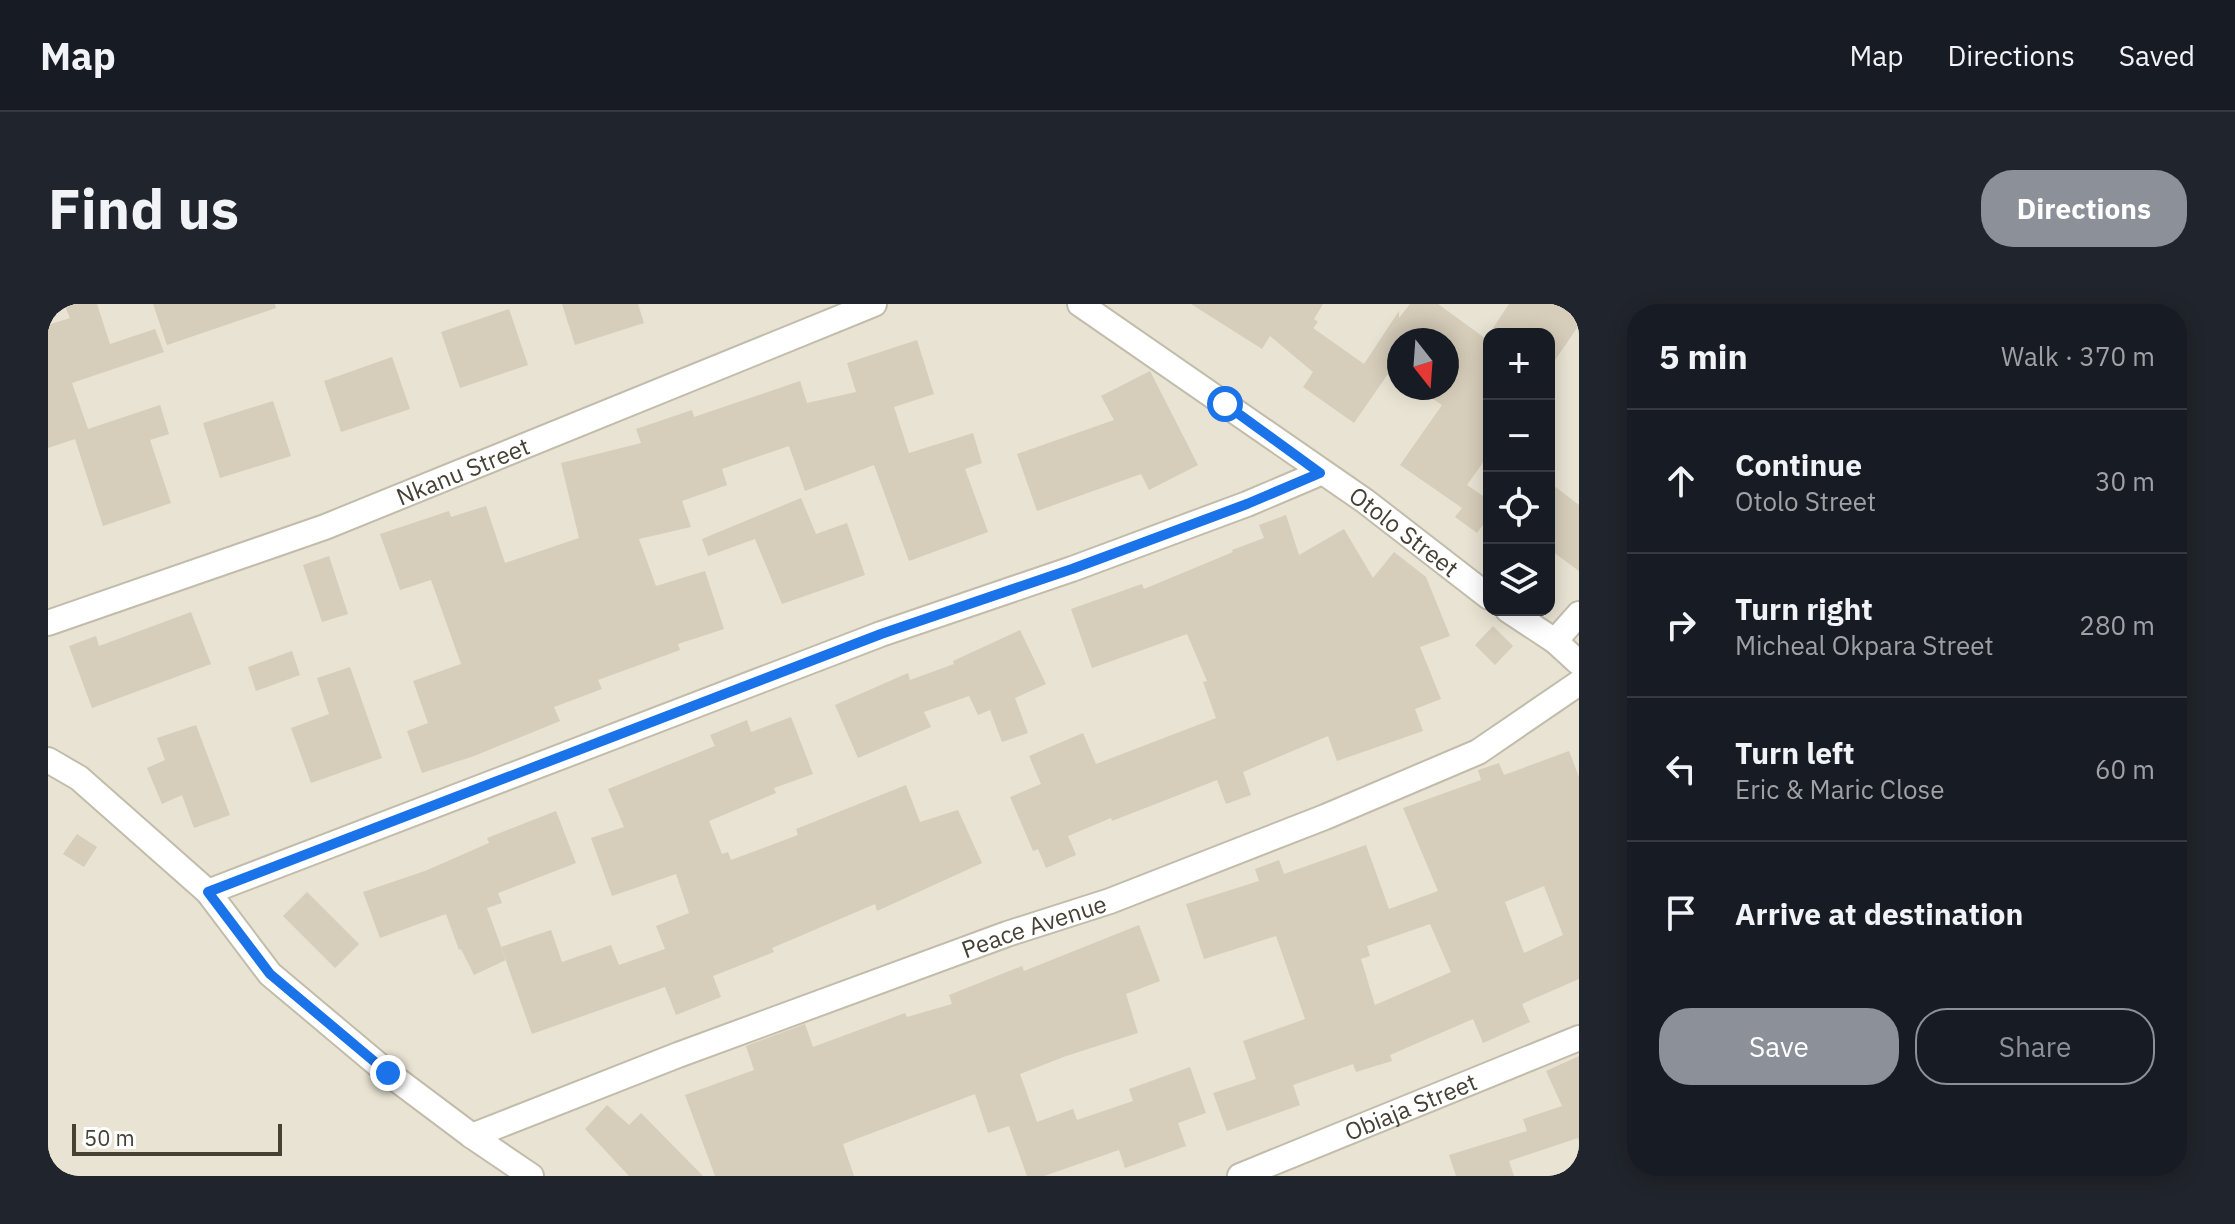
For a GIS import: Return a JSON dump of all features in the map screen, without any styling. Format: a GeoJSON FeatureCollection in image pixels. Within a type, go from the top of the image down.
{"type":"FeatureCollection","features":[{"type":"Feature","properties":{"kind":"street","name":"Nkanu Street"},"geometry":{"type":"LineString","coordinates":[[48,623],[325,527],[874,304]]}},
{"type":"Feature","properties":{"kind":"street","name":"Otolo Street"},"geometry":{"type":"LineString","coordinates":[[1080,304],[1320,473],[1365,501],[1483,592]]}},
{"type":"Feature","properties":{"kind":"street"},"geometry":{"type":"LineString","coordinates":[[208,892],[881,634],[1072,569],[1247,504],[1320,473]]}},
{"type":"Feature","properties":{"kind":"street"},"geometry":{"type":"LineString","coordinates":[[1555,641],[1579,614]]}},
{"type":"Feature","properties":{"kind":"street"},"geometry":{"type":"LineString","coordinates":[[1517,616],[1555,641],[1579,663]]}},
{"type":"Feature","properties":{"kind":"street","name":"Peace Avenue"},"geometry":{"type":"LineString","coordinates":[[472,1136],[678,1055],[1007,934],[1110,901],[1325,817],[1478,752],[1579,683]]}},
{"type":"Feature","properties":{"kind":"street"},"geometry":{"type":"LineString","coordinates":[[48,760],[79,778],[208,892],[270,974],[388,1073],[531,1176]]}},
{"type":"Feature","properties":{"kind":"street","name":"Obiaja Street"},"geometry":{"type":"LineString","coordinates":[[1240,1176],[1579,1038]]}},
{"type":"Feature","properties":{"kind":"shaded area"},"geometry":{"type":"Polygon","coordinates":[[[48,304],[1579,304],[1579,1176],[48,1176],[48,304]]]}},
{"type":"Feature","properties":{"kind":"building"},"geometry":{"type":"Polygon","coordinates":[[[64,304],[97,304],[110,344],[155,329],[164,352],[72,383],[88,429],[160,405],[169,434],[150,440],[171,503],[103,526],[75,439],[48,448],[48,325],[70,318],[64,304]]]}},
{"type":"Feature","properties":{"kind":"building"},"geometry":{"type":"Polygon","coordinates":[[[153,304],[275,304],[276,308],[167,345],[153,304]]]}},
{"type":"Feature","properties":{"kind":"building"},"geometry":{"type":"Polygon","coordinates":[[[562,304],[638,304],[644,323],[575,345],[562,304]]]}},
{"type":"Feature","properties":{"kind":"building"},"geometry":{"type":"Polygon","coordinates":[[[1191,304],[1323,304],[1314,319],[1318,322],[1313,328],[1364,364],[1387,329],[1387,375],[1354,423],[1303,387],[1313,372],[1270,336],[1262,349],[1191,304]]]}},
{"type":"Feature","properties":{"kind":"building"},"geometry":{"type":"Polygon","coordinates":[[[1410,304],[1438,304],[1483,337],[1483,462],[1467,485],[1483,496],[1483,525],[1477,533],[1455,517],[1462,508],[1400,465],[1442,405],[1434,400],[1459,400],[1459,328],[1388,328],[1399,311],[1399,318],[1410,304]]]}},
{"type":"Feature","properties":{"kind":"building"},"geometry":{"type":"Polygon","coordinates":[[[1509,304],[1557,304],[1579,319],[1579,325],[1555,360],[1555,328],[1493,328],[1509,304]]]}},
{"type":"Feature","properties":{"kind":"building"},"geometry":{"type":"Polygon","coordinates":[[[509,309],[528,365],[460,388],[441,332],[509,309]]]}},
{"type":"Feature","properties":{"kind":"building"},"geometry":{"type":"Polygon","coordinates":[[[917,340],[934,394],[894,407],[909,453],[973,433],[982,463],[965,469],[988,532],[909,561],[874,465],[805,491],[789,446],[722,469],[727,485],[682,501],[691,527],[639,539],[656,586],[705,571],[724,629],[678,644],[680,650],[598,680],[602,689],[554,707],[560,721],[474,756],[422,773],[407,731],[428,723],[413,681],[461,664],[431,580],[400,590],[380,534],[449,511],[451,517],[486,506],[505,563],[579,538],[561,463],[641,443],[636,429],[692,410],[694,417],[800,381],[807,403],[856,392],[847,363],[917,340]]]}},
{"type":"Feature","properties":{"kind":"building"},"geometry":{"type":"Polygon","coordinates":[[[392,357],[410,409],[341,432],[324,381],[392,357]]]}},
{"type":"Feature","properties":{"kind":"building"},"geometry":{"type":"Polygon","coordinates":[[[1150,371],[1198,465],[1149,490],[1141,474],[1037,511],[1017,454],[1114,420],[1101,396],[1150,371]]]}},
{"type":"Feature","properties":{"kind":"building"},"geometry":{"type":"Polygon","coordinates":[[[273,401],[291,456],[220,478],[203,423],[273,401]]]}},
{"type":"Feature","properties":{"kind":"building"},"geometry":{"type":"Polygon","coordinates":[[[1555,487],[1579,505],[1579,571],[1555,553],[1555,487]]]}},
{"type":"Feature","properties":{"kind":"building"},"geometry":{"type":"Polygon","coordinates":[[[801,498],[816,534],[847,523],[865,575],[782,604],[755,539],[708,556],[702,539],[801,498]]]}},
{"type":"Feature","properties":{"kind":"building"},"geometry":{"type":"Polygon","coordinates":[[[1286,515],[1299,555],[1344,529],[1373,578],[1394,552],[1426,577],[1450,636],[1420,647],[1441,699],[1415,709],[1423,731],[1337,761],[1328,736],[1243,772],[1251,795],[1226,804],[1217,780],[1068,836],[1076,855],[1046,868],[1038,849],[1033,851],[1010,797],[1041,784],[1029,756],[1083,733],[1096,764],[1216,718],[1203,682],[1207,681],[1187,634],[1092,668],[1071,609],[1142,584],[1144,589],[1233,552],[1264,538],[1259,525],[1286,515]]]}},
{"type":"Feature","properties":{"kind":"building"},"geometry":{"type":"Polygon","coordinates":[[[329,556],[348,614],[322,622],[303,565],[329,556]]]}},
{"type":"Feature","properties":{"kind":"building"},"geometry":{"type":"Polygon","coordinates":[[[191,612],[211,664],[92,708],[69,646],[96,636],[99,646],[191,612]]]}},
{"type":"Feature","properties":{"kind":"building"},"geometry":{"type":"Polygon","coordinates":[[[1493,626],[1513,646],[1495,665],[1475,645],[1493,626]]]}},
{"type":"Feature","properties":{"kind":"building"},"geometry":{"type":"Polygon","coordinates":[[[1020,630],[1046,684],[1015,698],[1028,733],[1002,742],[990,710],[978,715],[969,696],[924,712],[931,727],[858,758],[835,705],[908,673],[910,680],[954,664],[953,661],[1020,630]]]}},
{"type":"Feature","properties":{"kind":"building"},"geometry":{"type":"Polygon","coordinates":[[[292,651],[300,675],[256,691],[248,667],[292,651]]]}},
{"type":"Feature","properties":{"kind":"building"},"geometry":{"type":"Polygon","coordinates":[[[350,667],[382,758],[311,783],[291,728],[329,714],[317,678],[350,667]]]}},
{"type":"Feature","properties":{"kind":"building"},"geometry":{"type":"Polygon","coordinates":[[[791,717],[813,774],[774,788],[776,793],[709,821],[722,854],[728,852],[731,860],[798,835],[796,829],[906,785],[920,822],[958,810],[982,863],[877,911],[875,904],[772,948],[774,952],[713,976],[721,997],[676,1015],[665,987],[532,1034],[501,947],[551,930],[562,962],[611,945],[619,965],[665,949],[656,926],[689,913],[676,874],[612,896],[591,838],[624,827],[608,789],[715,746],[710,735],[747,720],[751,732],[791,717]]]}},
{"type":"Feature","properties":{"kind":"building"},"geometry":{"type":"Polygon","coordinates":[[[196,725],[230,815],[194,828],[182,795],[162,804],[147,768],[165,760],[157,738],[196,725]]]}},
{"type":"Feature","properties":{"kind":"building"},"geometry":{"type":"Polygon","coordinates":[[[1569,751],[1579,777],[1579,979],[1522,1004],[1530,1022],[1483,1043],[1473,1019],[1390,1055],[1392,1061],[1356,1072],[1353,1064],[1293,1085],[1300,1105],[1227,1131],[1213,1093],[1256,1079],[1243,1041],[1305,1019],[1276,936],[1204,959],[1186,904],[1259,881],[1255,869],[1279,860],[1284,874],[1366,845],[1389,909],[1438,891],[1403,808],[1481,780],[1478,770],[1499,763],[1504,775],[1569,751]],[[1544,886],[1505,902],[1524,953],[1563,935],[1544,886]],[[1430,924],[1367,946],[1370,956],[1361,959],[1375,1005],[1451,972],[1430,924]]]}},
{"type":"Feature","properties":{"kind":"building"},"geometry":{"type":"Polygon","coordinates":[[[556,811],[576,863],[498,893],[502,903],[487,908],[506,960],[474,975],[459,950],[446,914],[380,938],[363,892],[425,871],[489,843],[487,838],[556,811]]]}},
{"type":"Feature","properties":{"kind":"building"},"geometry":{"type":"Polygon","coordinates":[[[77,834],[97,847],[84,867],[63,854],[77,834]]]}},
{"type":"Feature","properties":{"kind":"building"},"geometry":{"type":"Polygon","coordinates":[[[307,892],[359,944],[335,968],[283,916],[307,892]]]}},
{"type":"Feature","properties":{"kind":"building"},"geometry":{"type":"Polygon","coordinates":[[[1139,925],[1160,981],[1126,994],[1138,1033],[1020,1074],[1037,1122],[1073,1109],[1077,1120],[1133,1101],[1129,1089],[1190,1067],[1206,1113],[1178,1123],[1186,1146],[1125,1168],[1119,1150],[1044,1176],[1027,1176],[1009,1126],[988,1133],[975,1094],[843,1144],[854,1176],[715,1176],[685,1095],[754,1070],[746,1046],[805,1024],[813,1047],[905,1013],[907,1017],[952,1004],[949,995],[1022,966],[1024,971],[1139,925]]]}},
{"type":"Feature","properties":{"kind":"building"},"geometry":{"type":"Polygon","coordinates":[[[1579,1056],[1579,1141],[1578,1138],[1509,1161],[1514,1176],[1456,1176],[1449,1155],[1527,1131],[1523,1119],[1562,1106],[1546,1071],[1579,1056]]]}},
{"type":"Feature","properties":{"kind":"building"},"geometry":{"type":"Polygon","coordinates":[[[607,1105],[629,1125],[641,1113],[703,1176],[629,1176],[585,1129],[607,1105]]]}},
{"type":"Feature","properties":{"kind":"route"},"geometry":{"type":"LineString","coordinates":[[388,1073],[270,974],[208,892],[881,634],[1072,569],[1247,504],[1320,473],[1225,404]]}}]}
